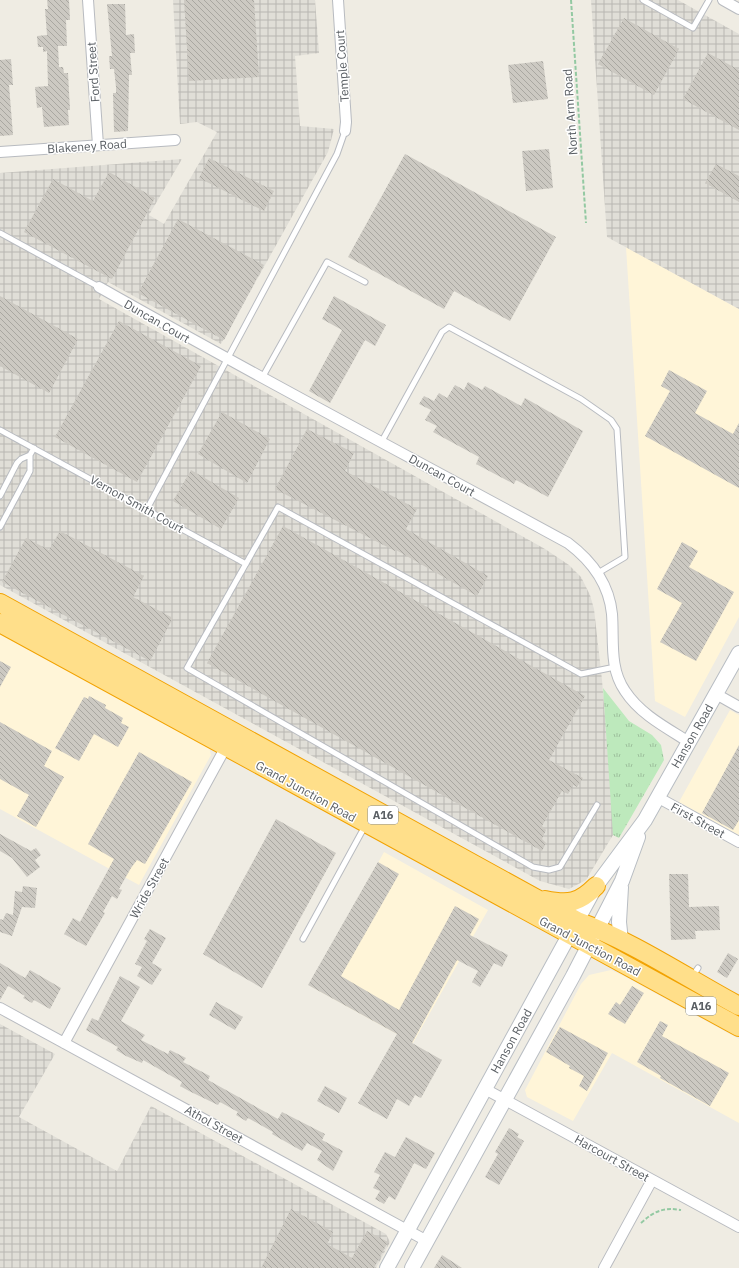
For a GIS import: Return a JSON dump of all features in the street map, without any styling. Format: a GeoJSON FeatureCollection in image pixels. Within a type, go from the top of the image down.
{"type":"FeatureCollection","features":[{"type":"Feature","properties":{"kind":"highway","name":"Grand Junction Road"},"geometry":{"type":"LineString","coordinates":[[0,603],[229,740]]}},
{"type":"Feature","properties":{"kind":"highway","name":"Grand Junction Road"},"geometry":{"type":"LineString","coordinates":[[0,623],[229,740],[370,817],[543,921],[573,928],[597,928],[621,941],[694,974],[739,1006]]}},
{"type":"Feature","properties":{"kind":"highway","name":"Grand Junction Road"},"geometry":{"type":"LineString","coordinates":[[370,817],[533,897],[573,928],[589,946],[739,1027]]}},
{"type":"Feature","properties":{"kind":"highway"},"geometry":{"type":"LineString","coordinates":[[533,897],[560,903],[576,902],[596,886]]}},
{"type":"Feature","properties":{"kind":"main road","name":"Hanson Road"},"geometry":{"type":"LineString","coordinates":[[412,1268],[589,946],[622,881],[645,820],[739,653]]}},
{"type":"Feature","properties":{"kind":"main road","name":"Hanson Road"},"geometry":{"type":"LineString","coordinates":[[387,1268],[596,886],[645,820]]}},
{"type":"Feature","properties":{"kind":"main road"},"geometry":{"type":"LineString","coordinates":[[621,941],[619,922],[622,881]]}},
{"type":"Feature","properties":{"kind":"main road"},"geometry":{"type":"LineString","coordinates":[[543,921],[552,931],[556,945],[547,975]]}},
{"type":"Feature","properties":{"kind":"street","name":"Ford Street"},"geometry":{"type":"LineString","coordinates":[[88,0],[98,145]]}},
{"type":"Feature","properties":{"kind":"street","name":"Temple Court"},"geometry":{"type":"LineString","coordinates":[[338,0],[346,122],[345,131]]}},
{"type":"Feature","properties":{"kind":"street"},"geometry":{"type":"LineString","coordinates":[[723,0],[739,9]]}},
{"type":"Feature","properties":{"kind":"street","name":"Blakeney Road"},"geometry":{"type":"LineString","coordinates":[[0,152],[175,140]]}},
{"type":"Feature","properties":{"kind":"street","name":"Duncan Court"},"geometry":{"type":"LineString","coordinates":[[99,288],[226,360],[382,441],[568,543],[582,554],[598,573],[610,602],[615,667],[624,690],[636,707],[689,742]]}},
{"type":"Feature","properties":{"kind":"street"},"geometry":{"type":"LineString","coordinates":[[716,694],[739,707]]}},
{"type":"Feature","properties":{"kind":"street","name":"Wride Street"},"geometry":{"type":"LineString","coordinates":[[64,1043],[229,740]]}},
{"type":"Feature","properties":{"kind":"street","name":"First Street"},"geometry":{"type":"LineString","coordinates":[[657,798],[739,842]]}},
{"type":"Feature","properties":{"kind":"street","name":"Athol Street"},"geometry":{"type":"LineString","coordinates":[[0,1008],[427,1241]]}},
{"type":"Feature","properties":{"kind":"street","name":"Harcourt Street"},"geometry":{"type":"LineString","coordinates":[[485,1089],[739,1227]]}},
{"type":"Feature","properties":{"kind":"street"},"geometry":{"type":"LineString","coordinates":[[604,1268],[652,1180]]}},
{"type":"Feature","properties":{"kind":"lane"},"geometry":{"type":"LineString","coordinates":[[643,0],[693,28],[709,0]]}},
{"type":"Feature","properties":{"kind":"lane"},"geometry":{"type":"LineString","coordinates":[[147,509],[337,154],[345,131]]}},
{"type":"Feature","properties":{"kind":"lane"},"geometry":{"type":"LineString","coordinates":[[0,233],[99,288]]}},
{"type":"Feature","properties":{"kind":"lane"},"geometry":{"type":"LineString","coordinates":[[262,378],[327,262],[365,282]]}},
{"type":"Feature","properties":{"kind":"lane"},"geometry":{"type":"LineString","coordinates":[[382,441],[442,332],[449,327],[581,399],[611,420],[617,429],[625,557],[598,573]]}},
{"type":"Feature","properties":{"kind":"lane","name":"Vernon Smith Court"},"geometry":{"type":"LineString","coordinates":[[0,430],[246,564]]}},
{"type":"Feature","properties":{"kind":"lane"},"geometry":{"type":"LineString","coordinates":[[0,527],[30,471],[30,455],[34,448]]}},
{"type":"Feature","properties":{"kind":"lane"},"geometry":{"type":"LineString","coordinates":[[0,496],[17,463],[21,459],[30,455]]}},
{"type":"Feature","properties":{"kind":"lane"},"geometry":{"type":"LineString","coordinates":[[597,804],[560,867],[549,870],[533,868],[187,668],[278,507],[581,674],[615,667]]}},
{"type":"Feature","properties":{"kind":"lane"},"geometry":{"type":"LineString","coordinates":[[303,940],[370,817]]}},
{"type":"Feature","properties":{"kind":"path","name":"North Arm Road"},"geometry":{"type":"LineString","coordinates":[[571,0],[586,223]]}},
{"type":"Feature","properties":{"kind":"path"},"geometry":{"type":"LineString","coordinates":[[640,1224],[652,1213],[669,1208],[681,1210]]}},
{"type":"Feature","properties":{"kind":"shaded area"},"geometry":{"type":"Polygon","coordinates":[[[173,0],[315,0],[319,53],[295,56],[300,126],[334,129],[328,152],[221,344],[108,282],[99,299],[545,549],[569,565],[581,577],[590,595],[594,609],[602,680],[613,816],[613,835],[586,880],[569,889],[540,881],[0,585],[0,173],[182,159],[149,215],[164,224],[217,132],[197,122],[180,124],[173,0]]]}},
{"type":"Feature","properties":{"kind":"shaded area"},"geometry":{"type":"Polygon","coordinates":[[[591,0],[678,0],[739,34],[739,309],[607,237],[591,0]]]}},
{"type":"Feature","properties":{"kind":"shaded area"},"geometry":{"type":"Polygon","coordinates":[[[626,247],[739,309],[739,617],[685,717],[655,701],[626,247]]]}},
{"type":"Feature","properties":{"kind":"shaded area"},"geometry":{"type":"Polygon","coordinates":[[[0,633],[209,747],[211,755],[139,885],[0,809],[0,633]]]}},
{"type":"Feature","properties":{"kind":"shaded area"},"geometry":{"type":"Polygon","coordinates":[[[730,710],[739,715],[739,835],[679,802],[730,710]]]}},
{"type":"Feature","properties":{"kind":"shaded area"},"geometry":{"type":"Polygon","coordinates":[[[384,852],[488,910],[413,1043],[310,986],[384,852]]]}},
{"type":"Feature","properties":{"kind":"shaded area"},"geometry":{"type":"Polygon","coordinates":[[[611,970],[739,1039],[739,1123],[612,1053],[573,1121],[527,1097],[525,1090],[581,984],[589,975],[611,970]]]}},
{"type":"Feature","properties":{"kind":"shaded area"},"geometry":{"type":"Polygon","coordinates":[[[0,1024],[55,1054],[19,1117],[117,1171],[151,1106],[386,1234],[390,1242],[376,1268],[0,1268],[0,1024]]]}},
{"type":"Feature","properties":{"kind":"green space"},"geometry":{"type":"Polygon","coordinates":[[[603,688],[629,721],[652,735],[661,745],[664,760],[619,838],[613,835],[603,688]]]}},
{"type":"Feature","properties":{"kind":"building"},"geometry":{"type":"Polygon","coordinates":[[[47,0],[69,0],[70,20],[66,20],[67,46],[58,46],[59,67],[63,67],[64,73],[68,73],[70,110],[68,110],[69,125],[44,127],[42,107],[37,108],[35,87],[48,86],[47,51],[43,52],[43,47],[38,47],[37,36],[47,35],[45,9],[48,9],[47,0]]]}},
{"type":"Feature","properties":{"kind":"building"},"geometry":{"type":"Polygon","coordinates":[[[184,0],[254,0],[259,77],[189,81],[184,0]]]}},
{"type":"Feature","properties":{"kind":"building"},"geometry":{"type":"Polygon","coordinates":[[[107,4],[125,4],[126,35],[134,34],[135,53],[130,53],[132,75],[129,75],[128,131],[114,132],[113,93],[116,93],[116,87],[114,69],[110,69],[109,56],[112,56],[107,4]]]}},
{"type":"Feature","properties":{"kind":"building"},"geometry":{"type":"Polygon","coordinates":[[[624,18],[679,49],[654,95],[598,64],[624,18]]]}},
{"type":"Feature","properties":{"kind":"building"},"geometry":{"type":"Polygon","coordinates":[[[708,53],[739,70],[739,130],[683,99],[708,53]]]}},
{"type":"Feature","properties":{"kind":"building"},"geometry":{"type":"Polygon","coordinates":[[[11,59],[13,85],[9,85],[13,135],[0,136],[0,60],[11,59]]]}},
{"type":"Feature","properties":{"kind":"building"},"geometry":{"type":"Polygon","coordinates":[[[543,61],[548,99],[513,103],[508,65],[543,61]]]}},
{"type":"Feature","properties":{"kind":"building"},"geometry":{"type":"Polygon","coordinates":[[[549,149],[553,188],[526,191],[522,151],[549,149]]]}},
{"type":"Feature","properties":{"kind":"building"},"geometry":{"type":"Polygon","coordinates":[[[405,154],[556,237],[510,321],[454,291],[444,309],[348,257],[405,154]]]}},
{"type":"Feature","properties":{"kind":"building"},"geometry":{"type":"Polygon","coordinates":[[[209,158],[274,191],[264,211],[199,178],[209,158]]]}},
{"type":"Feature","properties":{"kind":"building"},"geometry":{"type":"Polygon","coordinates":[[[716,164],[739,176],[739,202],[705,183],[716,164]]]}},
{"type":"Feature","properties":{"kind":"building"},"geometry":{"type":"Polygon","coordinates":[[[109,172],[155,198],[112,279],[24,232],[53,179],[93,201],[109,172]]]}},
{"type":"Feature","properties":{"kind":"building"},"geometry":{"type":"Polygon","coordinates":[[[178,219],[264,265],[224,340],[138,293],[178,219]]]}},
{"type":"Feature","properties":{"kind":"building"},"geometry":{"type":"Polygon","coordinates":[[[0,296],[78,339],[49,393],[0,366],[0,296]]]}},
{"type":"Feature","properties":{"kind":"building"},"geometry":{"type":"Polygon","coordinates":[[[334,296],[386,325],[375,346],[365,340],[330,403],[309,391],[342,330],[322,319],[334,296]]]}},
{"type":"Feature","properties":{"kind":"building"},"geometry":{"type":"Polygon","coordinates":[[[119,321],[201,366],[137,482],[55,437],[119,321]]]}},
{"type":"Feature","properties":{"kind":"building"},"geometry":{"type":"Polygon","coordinates":[[[669,370],[707,391],[695,413],[733,434],[739,423],[739,488],[645,436],[670,391],[661,386],[669,370]]]}},
{"type":"Feature","properties":{"kind":"building"},"geometry":{"type":"Polygon","coordinates":[[[468,382],[482,390],[485,386],[521,406],[525,398],[583,431],[548,497],[516,480],[514,484],[476,464],[479,457],[433,432],[437,426],[425,420],[431,410],[419,404],[424,396],[434,401],[439,393],[447,398],[455,385],[464,390],[468,382]]]}},
{"type":"Feature","properties":{"kind":"building"},"geometry":{"type":"Polygon","coordinates":[[[222,412],[270,439],[247,483],[198,454],[222,412]]]}},
{"type":"Feature","properties":{"kind":"building"},"geometry":{"type":"Polygon","coordinates":[[[307,429],[354,453],[345,471],[417,509],[406,529],[488,576],[477,596],[396,550],[395,551],[275,489],[307,429]]]}},
{"type":"Feature","properties":{"kind":"building"},"geometry":{"type":"Polygon","coordinates":[[[191,470],[239,498],[221,529],[173,501],[191,470]]]}},
{"type":"Feature","properties":{"kind":"building"},"geometry":{"type":"Polygon","coordinates":[[[283,526],[585,696],[549,760],[583,778],[577,787],[573,785],[568,794],[562,791],[542,826],[546,830],[542,839],[546,843],[542,851],[207,663],[283,526]]]}},
{"type":"Feature","properties":{"kind":"building"},"geometry":{"type":"Polygon","coordinates":[[[60,531],[144,576],[133,597],[173,618],[150,661],[2,582],[26,538],[49,550],[60,531]]]}},
{"type":"Feature","properties":{"kind":"building"},"geometry":{"type":"Polygon","coordinates":[[[682,542],[698,551],[689,567],[734,592],[696,661],[660,642],[682,603],[657,589],[682,542]]]}},
{"type":"Feature","properties":{"kind":"building"},"geometry":{"type":"Polygon","coordinates":[[[0,661],[11,667],[0,687],[0,661]]]}},
{"type":"Feature","properties":{"kind":"building"},"geometry":{"type":"Polygon","coordinates":[[[89,696],[106,705],[105,708],[123,718],[121,723],[129,727],[118,747],[94,734],[79,761],[55,748],[84,697],[88,699],[89,696]]]}},
{"type":"Feature","properties":{"kind":"building"},"geometry":{"type":"Polygon","coordinates":[[[0,722],[52,751],[44,766],[64,777],[36,827],[17,816],[29,795],[0,779],[0,722]]]}},
{"type":"Feature","properties":{"kind":"building"},"geometry":{"type":"Polygon","coordinates":[[[739,745],[739,820],[733,830],[702,813],[739,745]]]}},
{"type":"Feature","properties":{"kind":"building"},"geometry":{"type":"Polygon","coordinates":[[[139,752],[192,782],[145,864],[137,860],[119,889],[122,890],[117,899],[112,896],[103,912],[105,913],[86,946],[64,934],[73,918],[80,922],[114,859],[88,844],[139,752]]]}},
{"type":"Feature","properties":{"kind":"building"},"geometry":{"type":"Polygon","coordinates":[[[276,819],[336,853],[262,988],[203,954],[276,819]]]}},
{"type":"Feature","properties":{"kind":"building"},"geometry":{"type":"Polygon","coordinates":[[[0,834],[31,851],[36,848],[41,855],[35,860],[40,867],[27,877],[12,858],[0,851],[0,834]]]}},
{"type":"Feature","properties":{"kind":"building"},"geometry":{"type":"Polygon","coordinates":[[[378,862],[399,874],[341,976],[399,1010],[455,906],[479,919],[470,935],[508,955],[502,967],[494,963],[480,987],[472,982],[478,971],[457,960],[412,1043],[442,1060],[421,1098],[415,1095],[409,1106],[397,1099],[387,1119],[358,1103],[397,1034],[308,985],[378,862]]]}},
{"type":"Feature","properties":{"kind":"building"},"geometry":{"type":"Polygon","coordinates":[[[669,874],[688,874],[689,907],[719,906],[720,930],[695,931],[696,939],[671,940],[669,874]]]}},
{"type":"Feature","properties":{"kind":"building"},"geometry":{"type":"Polygon","coordinates":[[[23,886],[37,888],[35,908],[22,907],[12,936],[0,932],[0,919],[3,920],[6,913],[13,915],[15,891],[22,892],[23,886]]]}},
{"type":"Feature","properties":{"kind":"building"},"geometry":{"type":"Polygon","coordinates":[[[150,929],[166,938],[152,963],[162,969],[152,985],[137,976],[142,967],[135,964],[147,941],[144,939],[150,929]]]}},
{"type":"Feature","properties":{"kind":"building"},"geometry":{"type":"Polygon","coordinates":[[[728,953],[738,959],[727,978],[717,972],[728,953]]]}},
{"type":"Feature","properties":{"kind":"building"},"geometry":{"type":"Polygon","coordinates":[[[0,963],[25,978],[30,970],[61,988],[50,1009],[34,1000],[32,1003],[23,998],[25,996],[8,986],[0,1000],[0,963]]]}},
{"type":"Feature","properties":{"kind":"building"},"geometry":{"type":"Polygon","coordinates":[[[120,976],[140,987],[121,1021],[145,1035],[141,1040],[168,1054],[170,1050],[186,1058],[183,1062],[210,1076],[208,1080],[278,1119],[282,1112],[325,1134],[322,1140],[343,1151],[333,1171],[317,1160],[322,1151],[307,1143],[302,1151],[248,1118],[246,1121],[236,1115],[238,1112],[220,1102],[218,1105],[180,1086],[182,1082],[143,1060],[142,1063],[126,1056],[116,1050],[118,1047],[86,1030],[92,1018],[98,1021],[120,976]]]}},
{"type":"Feature","properties":{"kind":"building"},"geometry":{"type":"Polygon","coordinates":[[[632,986],[644,993],[625,1024],[608,1014],[616,1002],[620,1005],[632,986]]]}},
{"type":"Feature","properties":{"kind":"building"},"geometry":{"type":"Polygon","coordinates":[[[216,1002],[243,1017],[235,1030],[209,1015],[216,1002]]]}},
{"type":"Feature","properties":{"kind":"building"},"geometry":{"type":"Polygon","coordinates":[[[660,1021],[668,1025],[662,1036],[729,1073],[710,1106],[660,1078],[661,1076],[637,1062],[660,1021]]]}},
{"type":"Feature","properties":{"kind":"building"},"geometry":{"type":"Polygon","coordinates":[[[560,1027],[608,1053],[587,1091],[579,1086],[584,1076],[569,1068],[570,1066],[546,1052],[560,1027]]]}},
{"type":"Feature","properties":{"kind":"building"},"geometry":{"type":"Polygon","coordinates":[[[325,1086],[347,1098],[339,1113],[317,1101],[325,1086]]]}},
{"type":"Feature","properties":{"kind":"building"},"geometry":{"type":"Polygon","coordinates":[[[509,1128],[519,1134],[517,1137],[524,1141],[499,1185],[485,1177],[498,1154],[495,1152],[509,1128]]]}},
{"type":"Feature","properties":{"kind":"building"},"geometry":{"type":"Polygon","coordinates":[[[406,1137],[435,1153],[426,1169],[414,1163],[395,1200],[389,1196],[384,1204],[375,1199],[380,1191],[373,1188],[380,1175],[374,1172],[385,1152],[395,1157],[406,1137]]]}},
{"type":"Feature","properties":{"kind":"building"},"geometry":{"type":"Polygon","coordinates":[[[291,1209],[333,1232],[327,1244],[352,1258],[367,1231],[388,1242],[374,1268],[261,1268],[291,1209]]]}},
{"type":"Feature","properties":{"kind":"building"},"geometry":{"type":"Polygon","coordinates":[[[442,1255],[462,1268],[434,1268],[442,1255]]]}}]}
